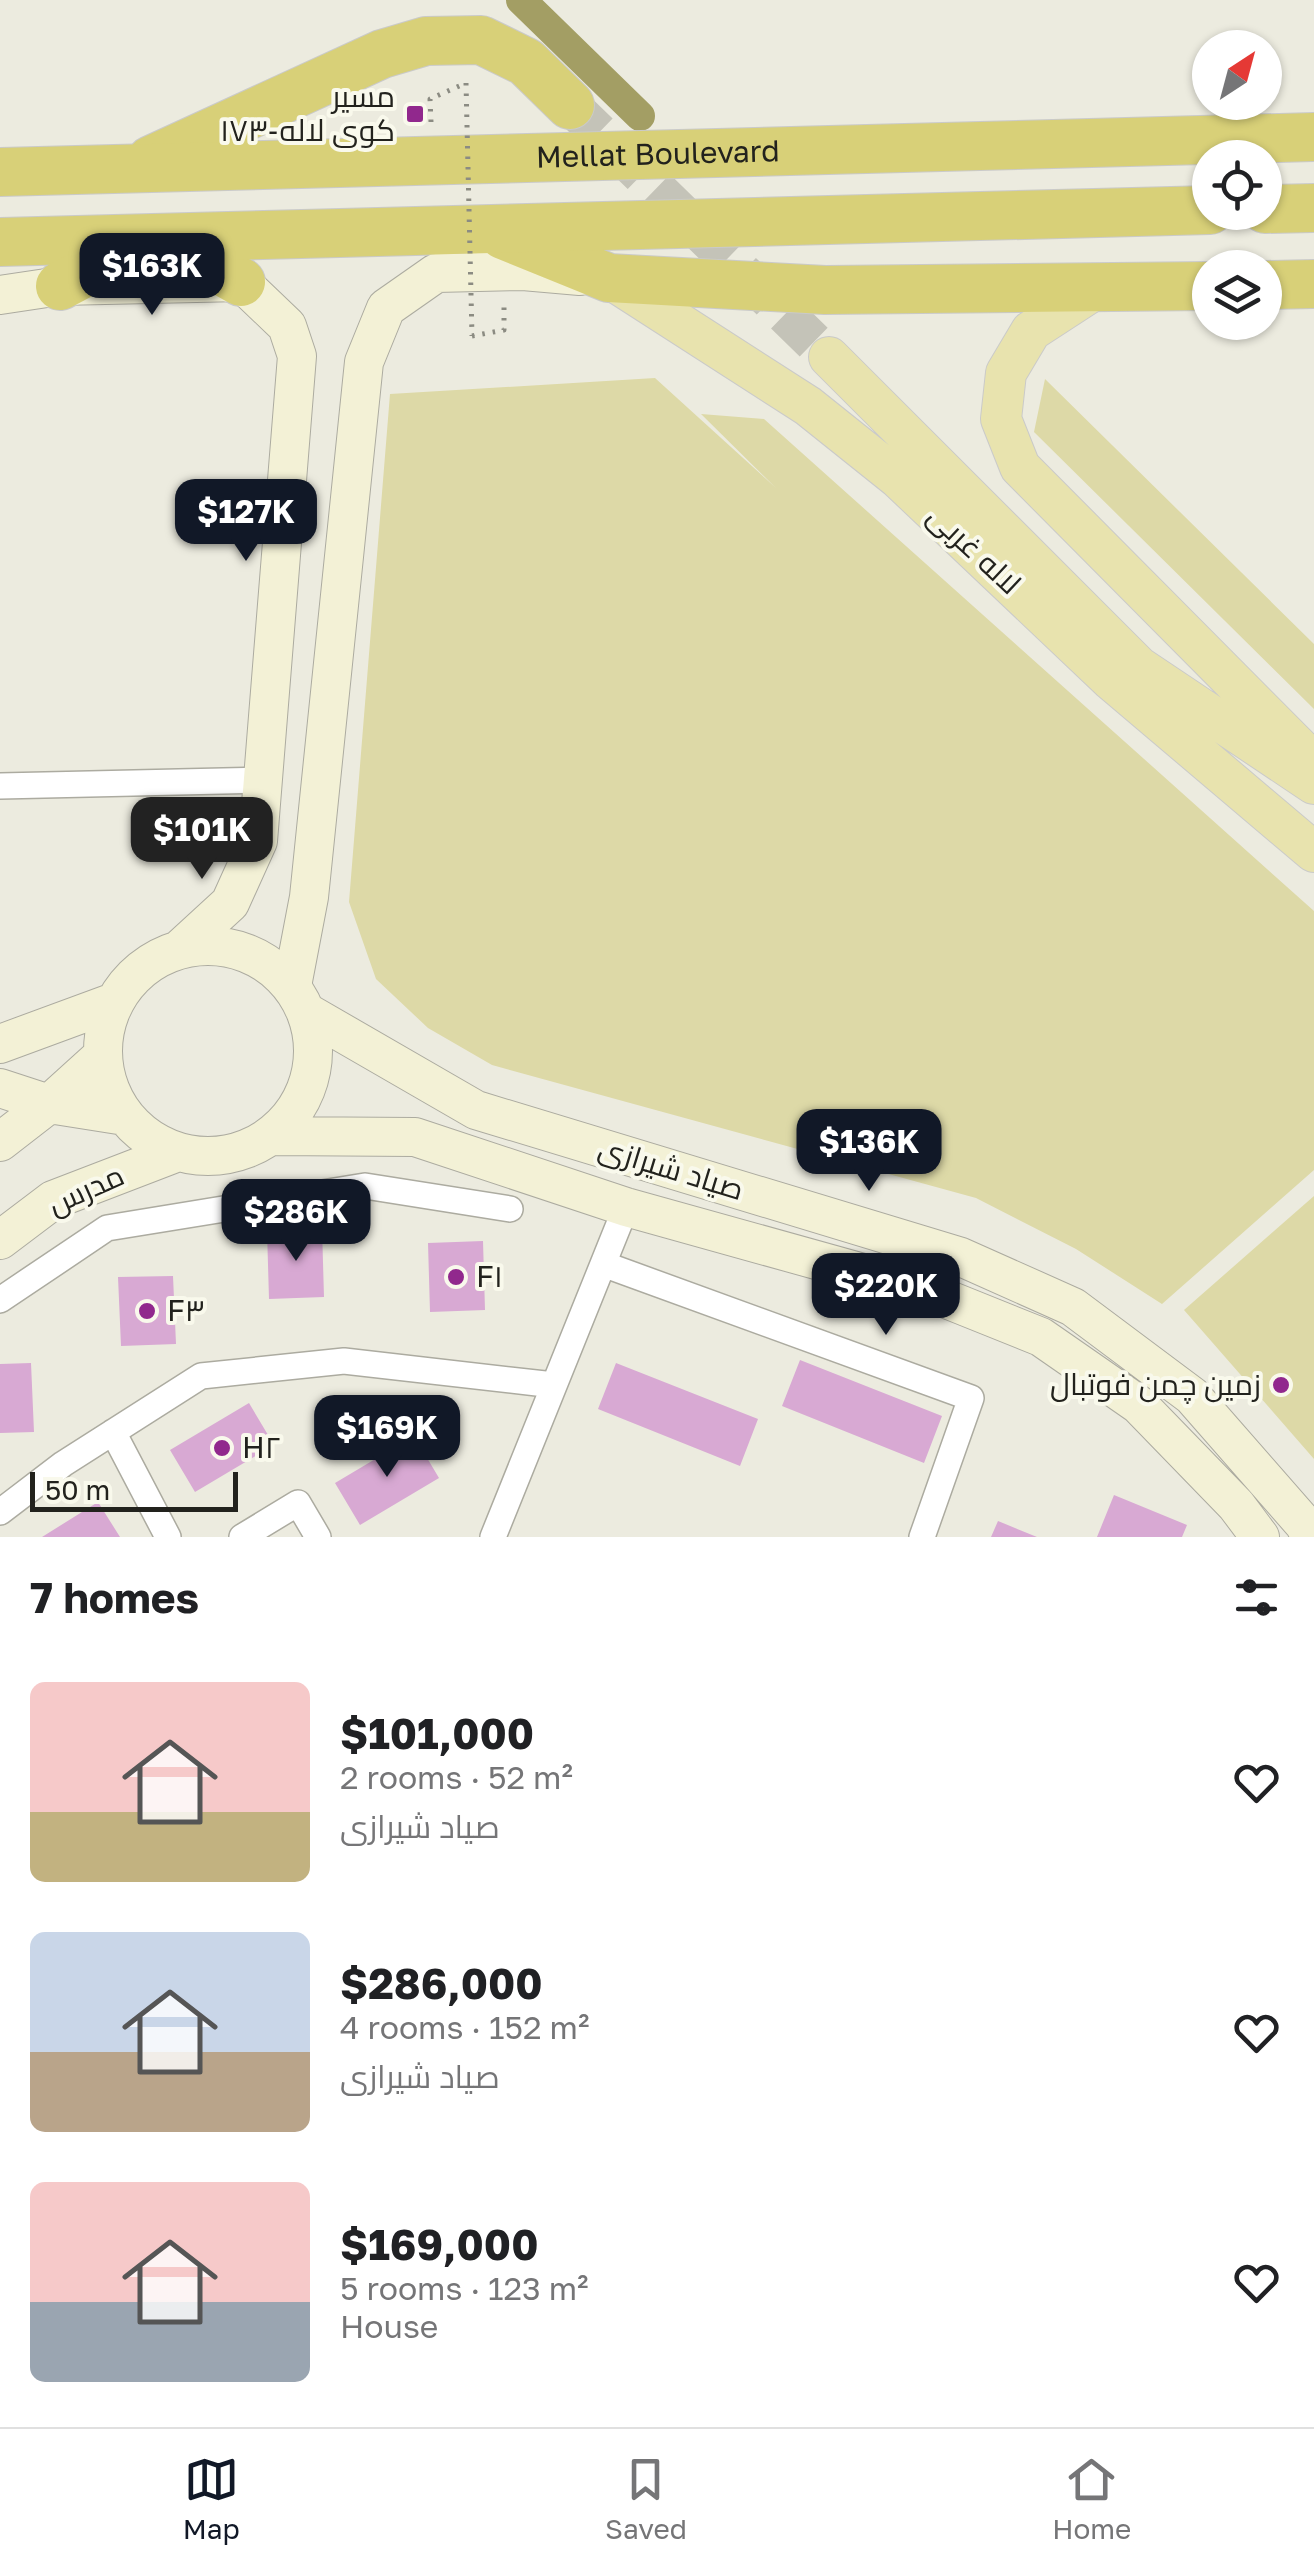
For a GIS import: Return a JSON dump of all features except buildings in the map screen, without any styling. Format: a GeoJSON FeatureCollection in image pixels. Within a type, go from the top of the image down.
{"type":"FeatureCollection","features":[{"type":"Feature","properties":{"kind":"highway"},"geometry":{"type":"LineString","coordinates":[[132,169],[382,54],[426,41],[481,40],[526,62],[570,104]]}},
{"type":"Feature","properties":{"kind":"highway","name":"Mellat Boulevard"},"geometry":{"type":"LineString","coordinates":[[0,172],[1314,137]]}},
{"type":"Feature","properties":{"kind":"highway"},"geometry":{"type":"LineString","coordinates":[[1282,209],[1314,208]]}},
{"type":"Feature","properties":{"kind":"highway"},"geometry":{"type":"LineString","coordinates":[[0,242],[1192,210]]}},
{"type":"Feature","properties":{"kind":"highway"},"geometry":{"type":"LineString","coordinates":[[486,228],[609,278],[825,290],[1192,287]]}},
{"type":"Feature","properties":{"kind":"highway"},"geometry":{"type":"LineString","coordinates":[[156,239],[241,282]]}},
{"type":"Feature","properties":{"kind":"highway"},"geometry":{"type":"LineString","coordinates":[[60,286],[156,239]]}},
{"type":"Feature","properties":{"kind":"highway"},"geometry":{"type":"LineString","coordinates":[[1282,285],[1314,284]]}},
{"type":"Feature","properties":{"kind":"main road"},"geometry":{"type":"LineString","coordinates":[[300,1000],[270,965],[242,950],[212,944],[181,948],[154,959],[130,978],[114,1002],[104,1028],[102,1056],[109,1088],[125,1116],[148,1138],[178,1152],[210,1157],[242,1151],[271,1136],[295,1112],[310,1081],[314,1047],[300,1000],[310,897],[364,362],[386,308],[436,272],[522,270],[609,278]]}},
{"type":"Feature","properties":{"kind":"main road","name":"لاله غربی"},"geometry":{"type":"LineString","coordinates":[[609,278],[808,406],[883,466],[1111,680],[1314,852]]}},
{"type":"Feature","properties":{"kind":"main road"},"geometry":{"type":"LineString","coordinates":[[0,295],[60,286],[241,282],[287,326],[297,356],[258,841],[230,902],[181,948]]}},
{"type":"Feature","properties":{"kind":"main road"},"geometry":{"type":"LineString","coordinates":[[1094,290],[1032,332],[1006,373],[1001,420],[1020,466],[1314,764]]}},
{"type":"Feature","properties":{"kind":"main road","name":"لاله غربی"},"geometry":{"type":"LineString","coordinates":[[829,357],[1140,666],[1314,784]]}},
{"type":"Feature","properties":{"kind":"main road","name":"صیاد شیرازی"},"geometry":{"type":"LineString","coordinates":[[300,1000],[476,1110],[961,1257],[1072,1307],[1192,1396],[1304,1524],[1311,1537]]}},
{"type":"Feature","properties":{"kind":"main road"},"geometry":{"type":"LineString","coordinates":[[0,1044],[114,1002]]}},
{"type":"Feature","properties":{"kind":"main road"},"geometry":{"type":"LineString","coordinates":[[0,1142],[102,1056]]}},
{"type":"Feature","properties":{"kind":"main road"},"geometry":{"type":"LineString","coordinates":[[0,1088],[49,1104],[125,1116]]}},
{"type":"Feature","properties":{"kind":"main road","name":"صیاد شیرازی"},"geometry":{"type":"LineString","coordinates":[[271,1136],[415,1137],[626,1206],[924,1290],[1041,1337],[1139,1404],[1236,1505],[1260,1537]]}},
{"type":"Feature","properties":{"kind":"main road","name":"مدرس"},"geometry":{"type":"LineString","coordinates":[[0,1240],[54,1200],[178,1152]]}},
{"type":"Feature","properties":{"kind":"street"},"geometry":{"type":"LineString","coordinates":[[0,786],[262,780]]}},
{"type":"Feature","properties":{"kind":"street"},"geometry":{"type":"LineString","coordinates":[[0,1300],[108,1228],[366,1186],[510,1209]]}},
{"type":"Feature","properties":{"kind":"street"},"geometry":{"type":"LineString","coordinates":[[493,1537],[626,1206]]}},
{"type":"Feature","properties":{"kind":"street"},"geometry":{"type":"LineString","coordinates":[[603,1264],[971,1398],[922,1537]]}},
{"type":"Feature","properties":{"kind":"street"},"geometry":{"type":"LineString","coordinates":[[0,1512],[201,1376],[344,1360],[554,1385]]}},
{"type":"Feature","properties":{"kind":"street"},"geometry":{"type":"LineString","coordinates":[[113,1432],[168,1537]]}},
{"type":"Feature","properties":{"kind":"street"},"geometry":{"type":"LineString","coordinates":[[242,1537],[298,1503],[318,1537]]}},
{"type":"Feature","properties":{"kind":"path"},"geometry":{"type":"LineString","coordinates":[[430,99],[466,83],[472,336],[504,330]]}},
{"type":"Feature","properties":{"kind":"shaded area"},"geometry":{"type":"Polygon","coordinates":[[[655,378],[776,488],[701,414],[764,419],[1314,911],[1314,1170],[1162,1304],[1076,1249],[976,1198],[492,1065],[428,1028],[376,979],[349,902],[390,394],[655,378]]]}},
{"type":"Feature","properties":{"kind":"shaded area"},"geometry":{"type":"Polygon","coordinates":[[[1045,379],[1314,644],[1314,709],[1034,432],[1045,379]]]}},
{"type":"Feature","properties":{"kind":"shaded area","name":"زمین چمن فوتبال"},"geometry":{"type":"Polygon","coordinates":[[[1314,1196],[1314,1459],[1184,1310],[1314,1196]]]}},
{"type":"Feature","properties":{"kind":"waterway"},"geometry":{"type":"LineString","coordinates":[[521,0],[640,116]]}},
{"type":"Feature","properties":{"kind":"tunnel"},"geometry":{"type":"LineString","coordinates":[[570,105],[829,357]]}},
{"type":"Feature","properties":{"kind":"place","name":"مسیر ۱۷۳-کوی لاله"},"geometry":{"type":"Point","coordinates":[415,114]}},
{"type":"Feature","properties":{"kind":"place","name":"F۱"},"geometry":{"type":"Point","coordinates":[456,1277]}},
{"type":"Feature","properties":{"kind":"place","name":"F۳"},"geometry":{"type":"Point","coordinates":[147,1311]}},
{"type":"Feature","properties":{"kind":"place","name":"زمین چمن فوتبال"},"geometry":{"type":"Point","coordinates":[1281,1385]}},
{"type":"Feature","properties":{"kind":"place","name":"H۲"},"geometry":{"type":"Point","coordinates":[222,1448]}}]}
